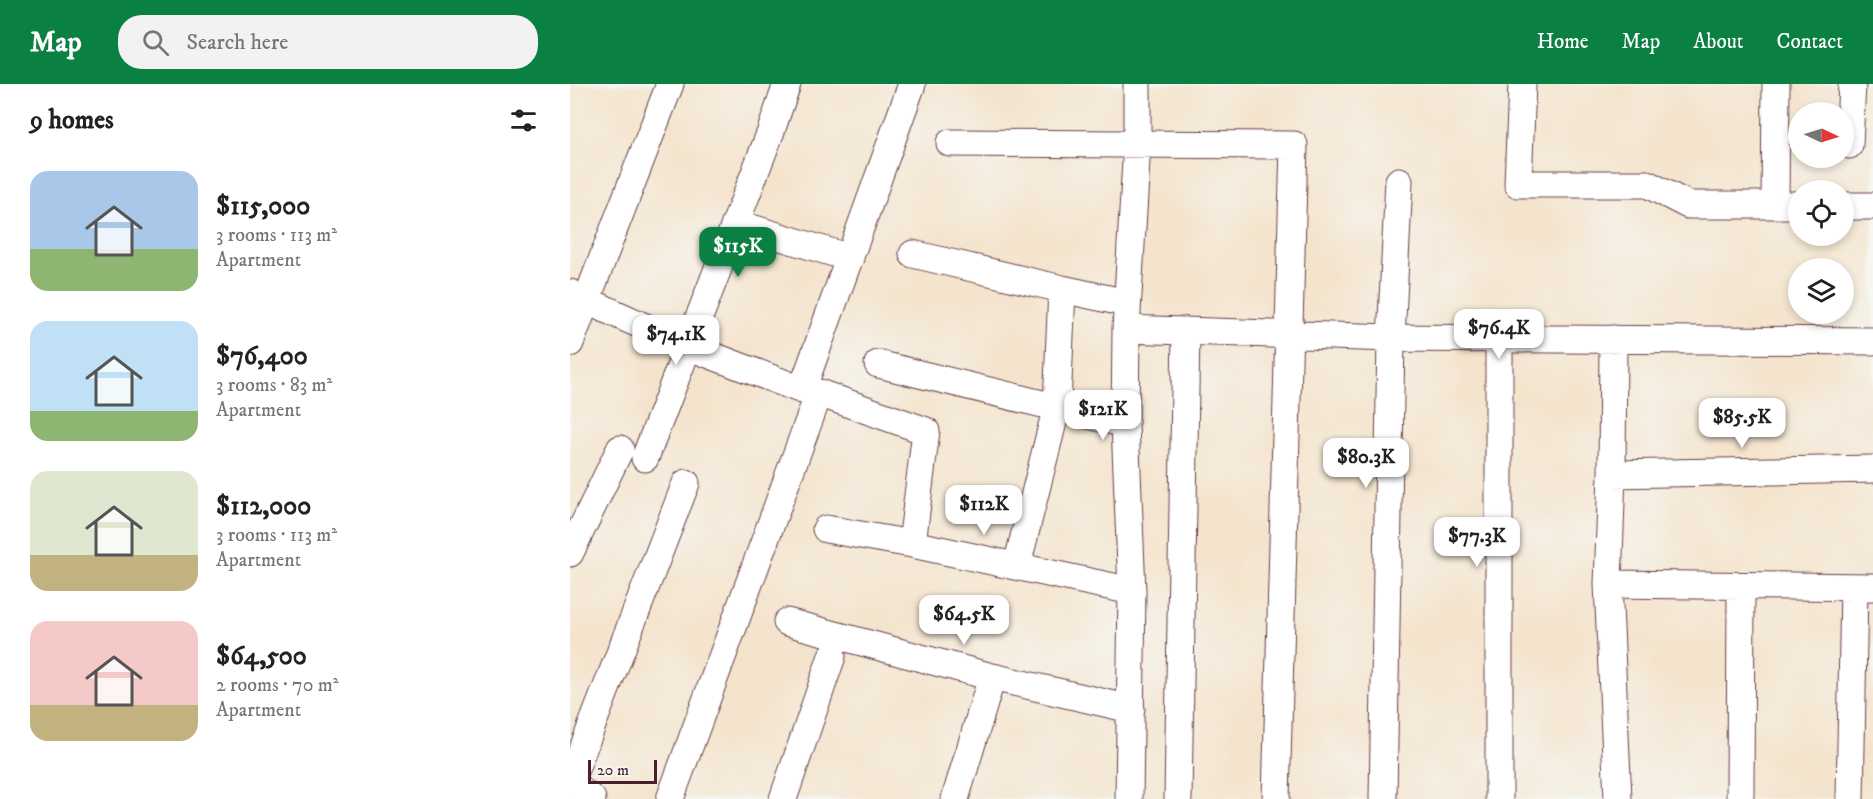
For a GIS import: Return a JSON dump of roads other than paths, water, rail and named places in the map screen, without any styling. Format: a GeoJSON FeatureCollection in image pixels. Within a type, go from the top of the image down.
{"type":"FeatureCollection","features":[{"type":"Feature","properties":{"kind":"street"},"geometry":{"type":"LineString","coordinates":[[570,343],[579,297],[670,84]]}},
{"type":"Feature","properties":{"kind":"street"},"geometry":{"type":"LineString","coordinates":[[645,458],[771,131],[786,84]]}},
{"type":"Feature","properties":{"kind":"street"},"geometry":{"type":"LineString","coordinates":[[670,799],[810,391],[850,258],[912,84]]}},
{"type":"Feature","properties":{"kind":"street"},"geometry":{"type":"LineString","coordinates":[[1129,799],[1132,591],[1125,424],[1127,316],[1137,144],[1137,84]]}},
{"type":"Feature","properties":{"kind":"street"},"geometry":{"type":"LineString","coordinates":[[1522,84],[1518,184],[1647,184],[1689,205],[1787,205],[1776,84]]}},
{"type":"Feature","properties":{"kind":"street"},"geometry":{"type":"LineString","coordinates":[[1851,102],[1852,84]]}},
{"type":"Feature","properties":{"kind":"street"},"geometry":{"type":"LineString","coordinates":[[950,143],[1294,145],[1276,799]]}},
{"type":"Feature","properties":{"kind":"street"},"geometry":{"type":"LineString","coordinates":[[1383,799],[1391,338],[1399,181]]}},
{"type":"Feature","properties":{"kind":"street"},"geometry":{"type":"LineString","coordinates":[[1854,206],[1873,206]]}},
{"type":"Feature","properties":{"kind":"street"},"geometry":{"type":"LineString","coordinates":[[735,223],[850,258]]}},
{"type":"Feature","properties":{"kind":"street"},"geometry":{"type":"LineString","coordinates":[[913,254],[1062,289],[1127,316],[1186,331],[1391,338],[1873,341]]}},
{"type":"Feature","properties":{"kind":"street"},"geometry":{"type":"LineString","coordinates":[[1017,566],[1057,406],[1062,289]]}},
{"type":"Feature","properties":{"kind":"street"},"geometry":{"type":"LineString","coordinates":[[579,297],[687,346],[926,432],[912,544]]}},
{"type":"Feature","properties":{"kind":"street"},"geometry":{"type":"LineString","coordinates":[[1178,799],[1186,331]]}},
{"type":"Feature","properties":{"kind":"street"},"geometry":{"type":"LineString","coordinates":[[1499,337],[1499,799]]}},
{"type":"Feature","properties":{"kind":"street"},"geometry":{"type":"LineString","coordinates":[[1613,339],[1608,584],[1618,799]]}},
{"type":"Feature","properties":{"kind":"street"},"geometry":{"type":"LineString","coordinates":[[878,364],[1125,424]]}},
{"type":"Feature","properties":{"kind":"street"},"geometry":{"type":"LineString","coordinates":[[570,553],[620,449]]}},
{"type":"Feature","properties":{"kind":"street"},"geometry":{"type":"LineString","coordinates":[[1612,474],[1873,469]]}},
{"type":"Feature","properties":{"kind":"street"},"geometry":{"type":"LineString","coordinates":[[577,791],[686,483]]}},
{"type":"Feature","properties":{"kind":"street"},"geometry":{"type":"LineString","coordinates":[[826,529],[912,544],[1132,591]]}},
{"type":"Feature","properties":{"kind":"street"},"geometry":{"type":"LineString","coordinates":[[1608,584],[1863,587],[1850,799]]}},
{"type":"Feature","properties":{"kind":"street"},"geometry":{"type":"LineString","coordinates":[[1740,799],[1741,586]]}},
{"type":"Feature","properties":{"kind":"street"},"geometry":{"type":"LineString","coordinates":[[788,622],[992,677],[1131,709]]}},
{"type":"Feature","properties":{"kind":"street"},"geometry":{"type":"LineString","coordinates":[[783,799],[832,656]]}},
{"type":"Feature","properties":{"kind":"street"},"geometry":{"type":"LineString","coordinates":[[956,799],[992,677]]}}]}
